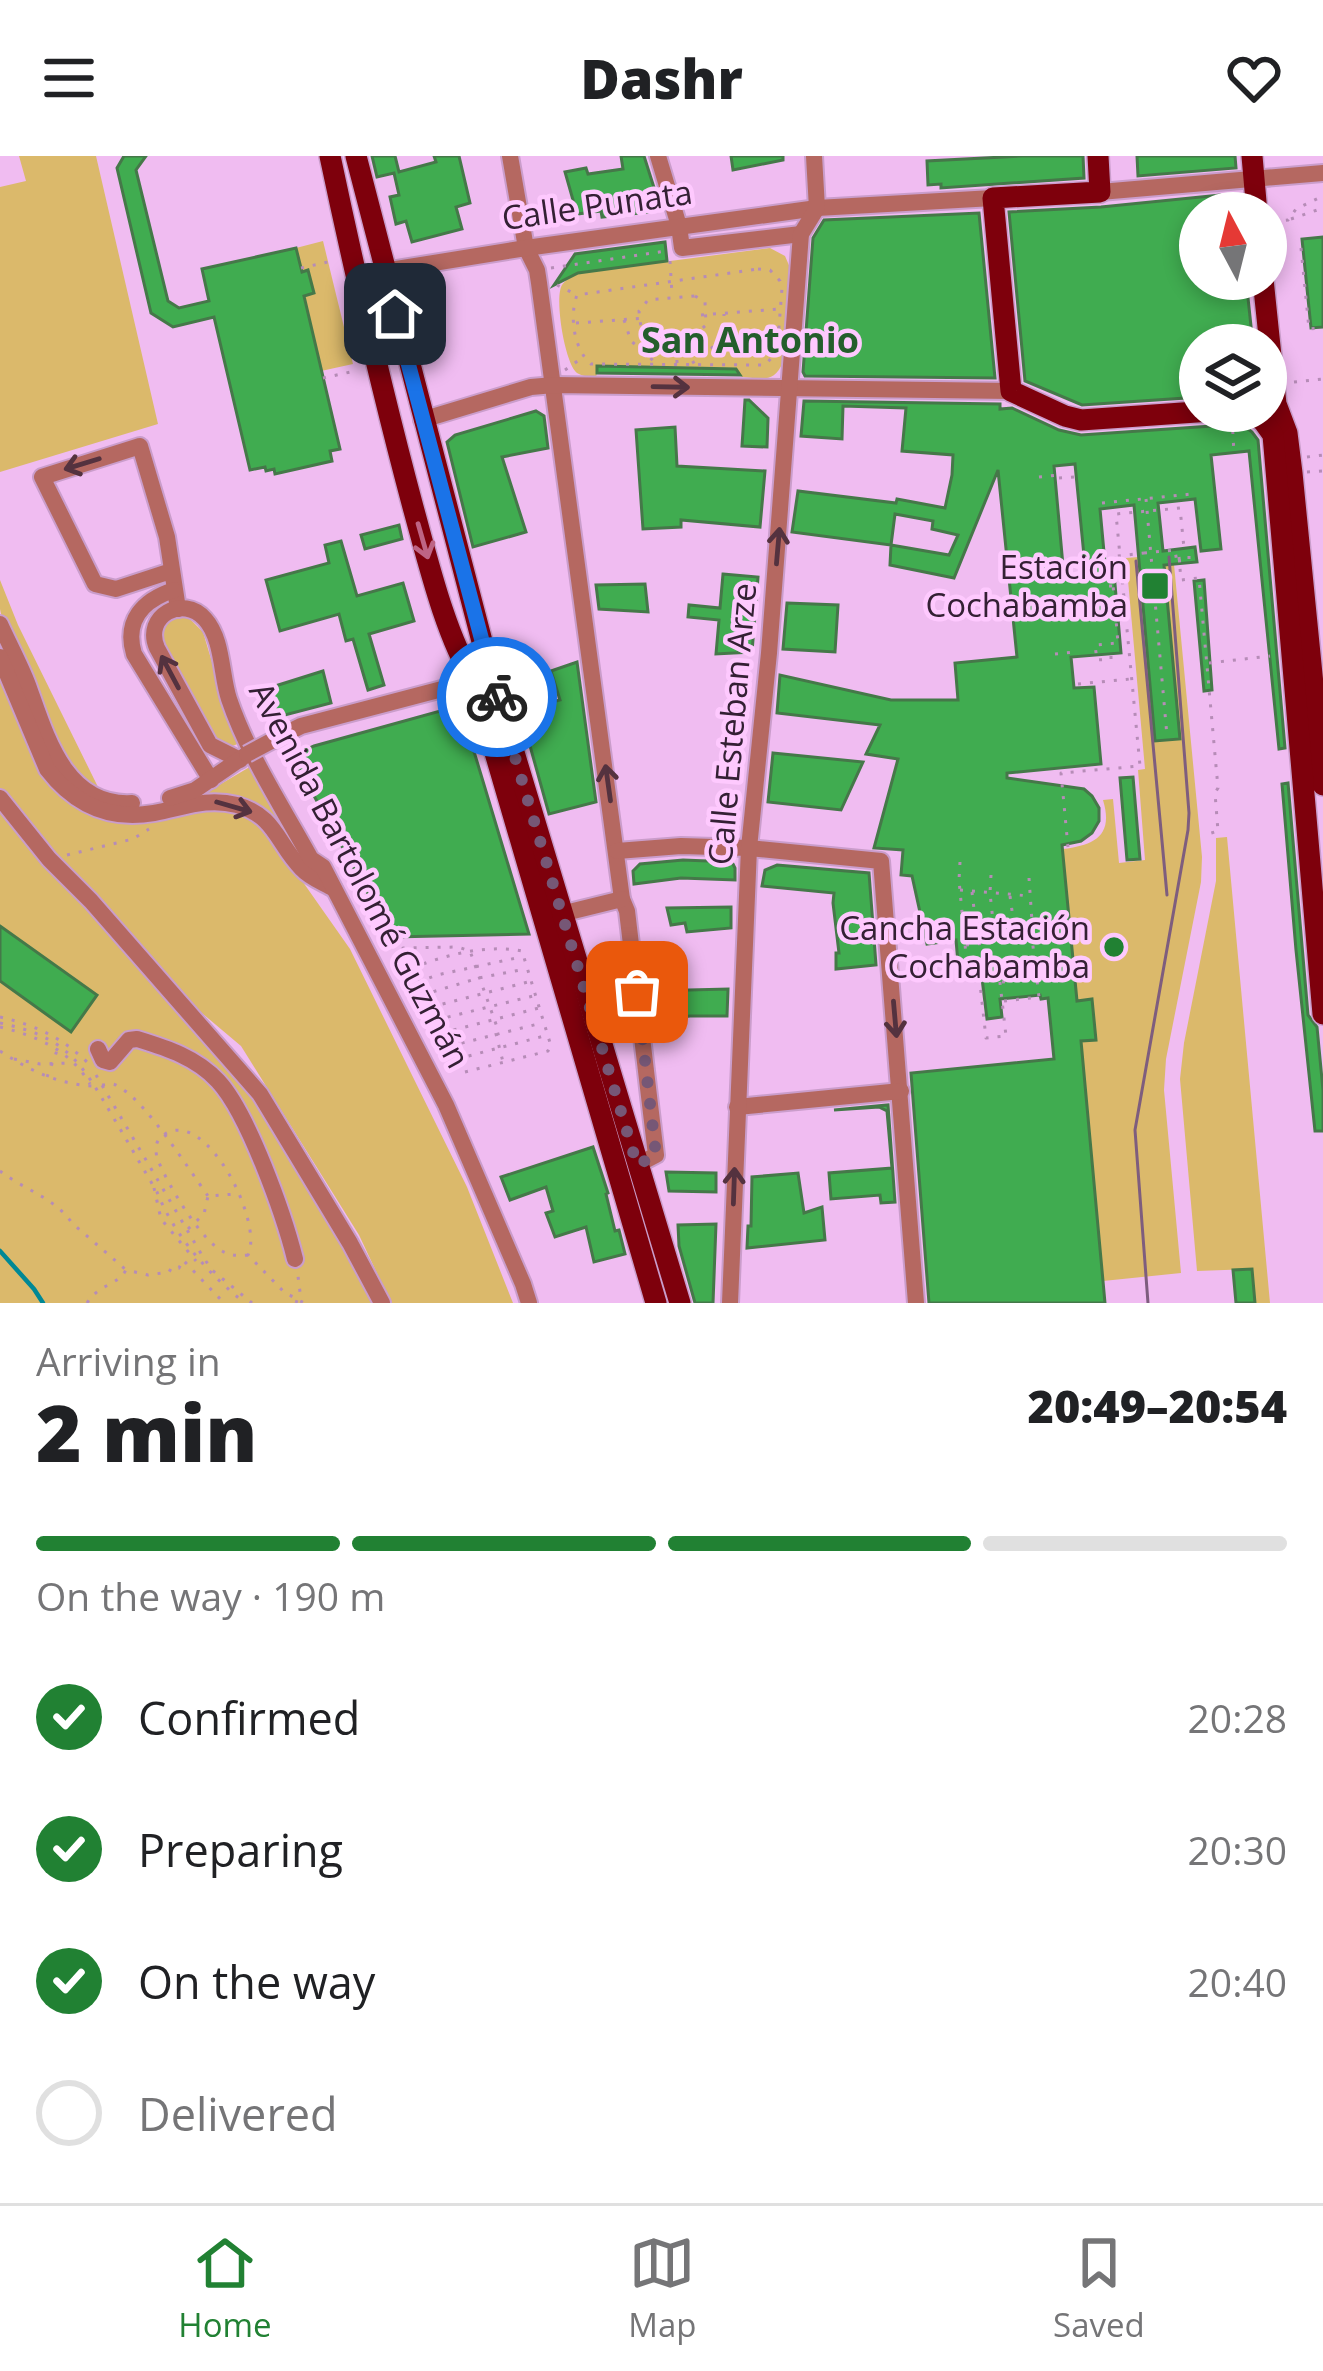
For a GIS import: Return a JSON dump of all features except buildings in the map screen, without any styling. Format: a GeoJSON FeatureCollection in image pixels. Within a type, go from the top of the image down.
{"type":"FeatureCollection","features":[{"type":"Feature","properties":{"kind":"main road"},"geometry":{"type":"LineString","coordinates":[[330,156],[422,539],[460,661],[482,679],[561,914],[680,1303]]}},
{"type":"Feature","properties":{"kind":"main road"},"geometry":{"type":"LineString","coordinates":[[356,156],[482,679],[656,1303]]}},
{"type":"Feature","properties":{"kind":"main road"},"geometry":{"type":"LineString","coordinates":[[1098,156],[1100,192]]}},
{"type":"Feature","properties":{"kind":"main road"},"geometry":{"type":"LineString","coordinates":[[1252,156],[1255,192]]}},
{"type":"Feature","properties":{"kind":"main road","name":"Calle Punata"},"geometry":{"type":"LineString","coordinates":[[993,198],[1100,192]]}},
{"type":"Feature","properties":{"kind":"main road"},"geometry":{"type":"LineString","coordinates":[[993,198],[1011,391],[1081,420],[1179,413]]}},
{"type":"Feature","properties":{"kind":"main road"},"geometry":{"type":"LineString","coordinates":[[1271,432],[1314,749],[1323,785]]}},
{"type":"Feature","properties":{"kind":"main road"},"geometry":{"type":"LineString","coordinates":[[1287,432],[1314,749],[1323,1014]]}},
{"type":"Feature","properties":{"kind":"street"},"geometry":{"type":"LineString","coordinates":[[510,156],[526,248],[538,276],[627,911],[656,1155],[637,1165]]}},
{"type":"Feature","properties":{"kind":"street"},"geometry":{"type":"LineString","coordinates":[[658,156],[680,226],[676,255]]}},
{"type":"Feature","properties":{"kind":"street"},"geometry":{"type":"LineString","coordinates":[[814,156],[817,208]]}},
{"type":"Feature","properties":{"kind":"street","name":"Calle Punata"},"geometry":{"type":"LineString","coordinates":[[1100,192],[1323,173]]}},
{"type":"Feature","properties":{"kind":"street","name":"Calle Punata"},"geometry":{"type":"LineString","coordinates":[[384,271],[817,208],[993,198]]}},
{"type":"Feature","properties":{"kind":"street","name":"Calle Esteban Arze"},"geometry":{"type":"LineString","coordinates":[[730,1303],[749,848],[801,234],[817,208]]}},
{"type":"Feature","properties":{"kind":"street","name":"Calle Punata"},"geometry":{"type":"LineString","coordinates":[[676,255],[801,234]]}},
{"type":"Feature","properties":{"kind":"street"},"geometry":{"type":"LineString","coordinates":[[422,419],[553,382],[1011,391]]}},
{"type":"Feature","properties":{"kind":"street"},"geometry":{"type":"LineString","coordinates":[[171,571],[116,589],[95,584],[42,477],[140,446],[167,537],[178,609]]}},
{"type":"Feature","properties":{"kind":"street"},"geometry":{"type":"LineString","coordinates":[[174,590],[142,607],[132,622],[129,640],[211,780]]}},
{"type":"Feature","properties":{"kind":"street","name":"Avenida Bartolomé Guzmán"},"geometry":{"type":"LineString","coordinates":[[244,757],[210,745],[153,640],[158,618],[178,609],[193,610],[213,631],[230,700],[244,734],[311,859],[323,867],[336,890],[446,1105],[529,1303]]}},
{"type":"Feature","properties":{"kind":"street"},"geometry":{"type":"LineString","coordinates":[[0,624],[65,772],[101,798],[123,803],[195,790],[301,726],[482,679]]}},
{"type":"Feature","properties":{"kind":"street"},"geometry":{"type":"LineString","coordinates":[[0,657],[47,769],[80,801],[99,812],[123,814],[151,814],[207,800],[241,806],[269,822],[303,871],[336,890]]}},
{"type":"Feature","properties":{"kind":"street"},"geometry":{"type":"LineString","coordinates":[[0,798],[49,859],[238,1066],[350,1243],[382,1303]]}},
{"type":"Feature","properties":{"kind":"street"},"geometry":{"type":"LineString","coordinates":[[617,851],[749,848],[881,861],[916,1303]]}},
{"type":"Feature","properties":{"kind":"street"},"geometry":{"type":"LineString","coordinates":[[561,914],[622,899]]}},
{"type":"Feature","properties":{"kind":"street"},"geometry":{"type":"LineString","coordinates":[[94,1062],[110,1062],[129,1040],[136,1039],[187,1056],[220,1083],[248,1131],[296,1259]]}},
{"type":"Feature","properties":{"kind":"street"},"geometry":{"type":"LineString","coordinates":[[220,1083],[238,1066]]}},
{"type":"Feature","properties":{"kind":"street"},"geometry":{"type":"LineString","coordinates":[[737,1107],[901,1091]]}},
{"type":"Feature","properties":{"kind":"path"},"geometry":{"type":"LineString","coordinates":[[1288,220],[1295,209],[1323,196]]}},
{"type":"Feature","properties":{"kind":"path"},"geometry":{"type":"LineString","coordinates":[[1288,220],[1323,208]]}},
{"type":"Feature","properties":{"kind":"path"},"geometry":{"type":"LineString","coordinates":[[1301,248],[1309,329],[1323,328]]}},
{"type":"Feature","properties":{"kind":"path"},"geometry":{"type":"LineString","coordinates":[[672,297],[676,255]]}},
{"type":"Feature","properties":{"kind":"path","name":"Calle Punata"},"geometry":{"type":"LineString","coordinates":[[538,276],[676,255]]}},
{"type":"Feature","properties":{"kind":"path"},"geometry":{"type":"LineString","coordinates":[[301,268],[328,262]]}},
{"type":"Feature","properties":{"kind":"path"},"geometry":{"type":"LineString","coordinates":[[538,276],[577,295],[770,270],[780,281],[777,352],[771,362],[760,366],[592,364],[578,348],[573,306],[577,295]]}},
{"type":"Feature","properties":{"kind":"path"},"geometry":{"type":"LineString","coordinates":[[701,298],[704,314],[706,325],[697,333],[647,334],[641,327],[641,307],[648,300],[701,298]]}},
{"type":"Feature","properties":{"kind":"path"},"geometry":{"type":"LineString","coordinates":[[704,314],[781,308]]}},
{"type":"Feature","properties":{"kind":"path"},"geometry":{"type":"LineString","coordinates":[[690,365],[716,345],[724,313]]}},
{"type":"Feature","properties":{"kind":"path"},"geometry":{"type":"LineString","coordinates":[[575,323],[643,318]]}},
{"type":"Feature","properties":{"kind":"path"},"geometry":{"type":"LineString","coordinates":[[624,319],[632,341],[658,364]]}},
{"type":"Feature","properties":{"kind":"path"},"geometry":{"type":"LineString","coordinates":[[676,334],[677,365]]}},
{"type":"Feature","properties":{"kind":"path"},"geometry":{"type":"LineString","coordinates":[[553,382],[583,357]]}},
{"type":"Feature","properties":{"kind":"path"},"geometry":{"type":"LineString","coordinates":[[323,378],[355,370]]}},
{"type":"Feature","properties":{"kind":"path"},"geometry":{"type":"LineString","coordinates":[[1287,392],[1323,379]]}},
{"type":"Feature","properties":{"kind":"path"},"geometry":{"type":"LineString","coordinates":[[1232,432],[1234,453]]}},
{"type":"Feature","properties":{"kind":"path"},"geometry":{"type":"LineString","coordinates":[[1049,466],[1050,476]]}},
{"type":"Feature","properties":{"kind":"path"},"geometry":{"type":"LineString","coordinates":[[1039,477],[1076,477]]}},
{"type":"Feature","properties":{"kind":"path"},"geometry":{"type":"LineString","coordinates":[[1102,503],[1192,494]]}},
{"type":"Feature","properties":{"kind":"path"},"geometry":{"type":"LineString","coordinates":[[1146,499],[1167,736]]}},
{"type":"Feature","properties":{"kind":"path"},"geometry":{"type":"LineString","coordinates":[[1068,848],[1061,773],[1139,766],[1117,514],[1180,508],[1184,548]]}},
{"type":"Feature","properties":{"kind":"path"},"geometry":{"type":"LineString","coordinates":[[1110,575],[1110,557],[1175,550],[1181,580],[1199,578],[1218,788],[1218,831],[1208,834]]}},
{"type":"Feature","properties":{"kind":"path"},"geometry":{"type":"LineString","coordinates":[[1177,561],[1189,560],[1189,556]]}},
{"type":"Feature","properties":{"kind":"path"},"geometry":{"type":"LineString","coordinates":[[1111,656],[1097,660],[1095,645],[1118,643],[1107,564],[1121,564]]}},
{"type":"Feature","properties":{"kind":"path"},"geometry":{"type":"LineString","coordinates":[[1068,571],[1121,564]]}},
{"type":"Feature","properties":{"kind":"path"},"geometry":{"type":"LineString","coordinates":[[1097,579],[1110,575]]}},
{"type":"Feature","properties":{"kind":"path"},"geometry":{"type":"LineString","coordinates":[[1048,581],[1068,579]]}},
{"type":"Feature","properties":{"kind":"path"},"geometry":{"type":"LineString","coordinates":[[1055,654],[1075,652]]}},
{"type":"Feature","properties":{"kind":"path"},"geometry":{"type":"LineString","coordinates":[[1207,663],[1270,656]]}},
{"type":"Feature","properties":{"kind":"path"},"geometry":{"type":"LineString","coordinates":[[1078,684],[1132,679]]}},
{"type":"Feature","properties":{"kind":"path"},"geometry":{"type":"LineString","coordinates":[[49,859],[133,839],[152,826]]}},
{"type":"Feature","properties":{"kind":"path"},"geometry":{"type":"LineString","coordinates":[[960,862],[967,966],[1034,958]]}},
{"type":"Feature","properties":{"kind":"path"},"geometry":{"type":"LineString","coordinates":[[991,875],[995,942]]}},
{"type":"Feature","properties":{"kind":"path"},"geometry":{"type":"LineString","coordinates":[[1002,1001],[1039,997],[1028,878]]}},
{"type":"Feature","properties":{"kind":"path"},"geometry":{"type":"LineString","coordinates":[[960,890],[1030,896]]}},
{"type":"Feature","properties":{"kind":"path"},"geometry":{"type":"LineString","coordinates":[[972,891],[978,944]]}},
{"type":"Feature","properties":{"kind":"path"},"geometry":{"type":"LineString","coordinates":[[1010,895],[1016,940]]}},
{"type":"Feature","properties":{"kind":"path"},"geometry":{"type":"LineString","coordinates":[[965,946],[1042,937]]}},
{"type":"Feature","properties":{"kind":"path"},"geometry":{"type":"LineString","coordinates":[[466,1072],[548,1051],[551,1046],[522,951],[470,951],[412,968],[404,948],[458,946],[470,951],[497,1027],[502,1062]]}},
{"type":"Feature","properties":{"kind":"path"},"geometry":{"type":"LineString","coordinates":[[418,982],[524,956]]}},
{"type":"Feature","properties":{"kind":"path"},"geometry":{"type":"LineString","coordinates":[[978,965],[986,1038],[1006,1036],[998,963]]}},
{"type":"Feature","properties":{"kind":"path"},"geometry":{"type":"LineString","coordinates":[[422,995],[528,968]]}},
{"type":"Feature","properties":{"kind":"path"},"geometry":{"type":"LineString","coordinates":[[1000,982],[1036,978]]}},
{"type":"Feature","properties":{"kind":"path"},"geometry":{"type":"LineString","coordinates":[[430,1007],[531,981]]}},
{"type":"Feature","properties":{"kind":"path"},"geometry":{"type":"LineString","coordinates":[[436,1020],[536,995]]}},
{"type":"Feature","properties":{"kind":"path"},"geometry":{"type":"LineString","coordinates":[[442,1033],[539,1008]]}},
{"type":"Feature","properties":{"kind":"path"},"geometry":{"type":"LineString","coordinates":[[0,1022],[38,1027],[77,1063],[212,1270],[252,1303]]}},
{"type":"Feature","properties":{"kind":"path"},"geometry":{"type":"LineString","coordinates":[[0,1022],[94,1062]]}},
{"type":"Feature","properties":{"kind":"path"},"geometry":{"type":"LineString","coordinates":[[450,1046],[544,1023]]}},
{"type":"Feature","properties":{"kind":"path"},"geometry":{"type":"LineString","coordinates":[[457,1059],[548,1035]]}},
{"type":"Feature","properties":{"kind":"path"},"geometry":{"type":"LineString","coordinates":[[47,1077],[60,1046]]}},
{"type":"Feature","properties":{"kind":"path"},"geometry":{"type":"LineString","coordinates":[[0,1051],[47,1077],[73,1084],[112,1084],[124,1090],[208,1196],[204,1214],[187,1230]]}},
{"type":"Feature","properties":{"kind":"path"},"geometry":{"type":"LineString","coordinates":[[10,1058],[94,1062]]}},
{"type":"Feature","properties":{"kind":"path"},"geometry":{"type":"LineString","coordinates":[[94,1062],[96,1086],[164,1211],[203,1268],[244,1303]]}},
{"type":"Feature","properties":{"kind":"path"},"geometry":{"type":"LineString","coordinates":[[248,1255],[251,1233],[239,1194],[222,1162],[198,1138],[181,1130],[163,1135],[155,1150],[157,1158],[196,1223],[220,1250],[248,1255],[300,1302]]}},
{"type":"Feature","properties":{"kind":"path"},"geometry":{"type":"LineString","coordinates":[[0,1171],[45,1197],[125,1270],[148,1275],[169,1272],[184,1261],[224,1303]]}},
{"type":"Feature","properties":{"kind":"path"},"geometry":{"type":"LineString","coordinates":[[208,1196],[239,1194]]}},
{"type":"Feature","properties":{"kind":"path"},"geometry":{"type":"LineString","coordinates":[[296,1259],[300,1302]]}},
{"type":"Feature","properties":{"kind":"path"},"geometry":{"type":"LineString","coordinates":[[87,1303],[125,1270]]}},
{"type":"Feature","properties":{"kind":"shaded area"},"geometry":{"type":"Polygon","coordinates":[[[19,156],[96,156],[158,424],[0,472],[0,187],[26,181],[19,156]]]}},
{"type":"Feature","properties":{"kind":"shaded area"},"geometry":{"type":"Polygon","coordinates":[[[323,241],[353,364],[321,371],[304,296],[314,293],[296,248],[323,241]]]}},
{"type":"Feature","properties":{"kind":"shaded area"},"geometry":{"type":"Polygon","coordinates":[[[770,248],[785,256],[791,270],[783,362],[771,377],[742,377],[735,369],[598,366],[596,378],[579,374],[573,367],[559,303],[562,285],[571,277],[770,248]]]}},
{"type":"Feature","properties":{"kind":"shaded area"},"geometry":{"type":"Polygon","coordinates":[[[1173,554],[1202,857],[1164,1090],[1181,1273],[1103,1281],[1081,1041],[1096,1039],[1092,1000],[1077,1001],[1063,849],[1099,836],[1106,822],[1103,800],[1113,799],[1119,863],[1145,860],[1138,770],[1145,769],[1126,558],[1139,557],[1180,738],[1163,555],[1173,554]]]}},
{"type":"Feature","properties":{"kind":"shaded area"},"geometry":{"type":"Polygon","coordinates":[[[0,580],[98,787],[61,750],[4,624],[0,580]]]}},
{"type":"Feature","properties":{"kind":"shaded area"},"geometry":{"type":"Polygon","coordinates":[[[179,616],[188,617],[203,632],[238,744],[217,742],[162,647],[162,627],[179,616]]]}},
{"type":"Feature","properties":{"kind":"shaded area"},"geometry":{"type":"Polygon","coordinates":[[[0,670],[54,785],[75,807],[104,817],[184,808],[238,811],[258,824],[279,848],[350,949],[467,1187],[513,1303],[391,1303],[359,1235],[241,1046],[184,998],[0,788],[0,670]]]}},
{"type":"Feature","properties":{"kind":"shaded area"},"geometry":{"type":"Polygon","coordinates":[[[253,765],[303,861],[226,796],[204,794],[253,765]]]}},
{"type":"Feature","properties":{"kind":"shaded area"},"geometry":{"type":"Polygon","coordinates":[[[0,809],[50,872],[84,903],[243,1082],[372,1303],[0,1303],[0,809]]]}},
{"type":"Feature","properties":{"kind":"shaded area"},"geometry":{"type":"Polygon","coordinates":[[[1227,837],[1270,1303],[1255,1303],[1252,1269],[1197,1271],[1180,1079],[1216,881],[1216,838],[1227,837]]]}},
{"type":"Feature","properties":{"kind":"waterway"},"geometry":{"type":"LineString","coordinates":[[0,1251],[43,1303]]}},
{"type":"Feature","properties":{"kind":"tram line"},"geometry":{"type":"LineString","coordinates":[[1148,1303],[1135,1130],[1189,813],[1169,557]]}},
{"type":"Feature","properties":{"kind":"tram line"},"geometry":{"type":"LineString","coordinates":[[1136,561],[1167,895]]}},
{"type":"Feature","properties":{"kind":"way so far"},"geometry":{"type":"LineString","coordinates":[[497,697],[637,1165],[656,1155],[637,992]]}},
{"type":"Feature","properties":{"kind":"place","name":"Estación Cochabamba"},"geometry":{"type":"Point","coordinates":[1155,586]}},
{"type":"Feature","properties":{"kind":"place","name":"Cancha Estación Cochabamba"},"geometry":{"type":"Point","coordinates":[1114,947]}},
{"type":"Feature","properties":{"kind":"district","name":"San Antonio"},"geometry":{"type":"Point","coordinates":[750,340]}},
{"type":"Feature","properties":{"kind":"route"},"geometry":{"type":"LineString","coordinates":[[395,314],[497,697]]}}]}
